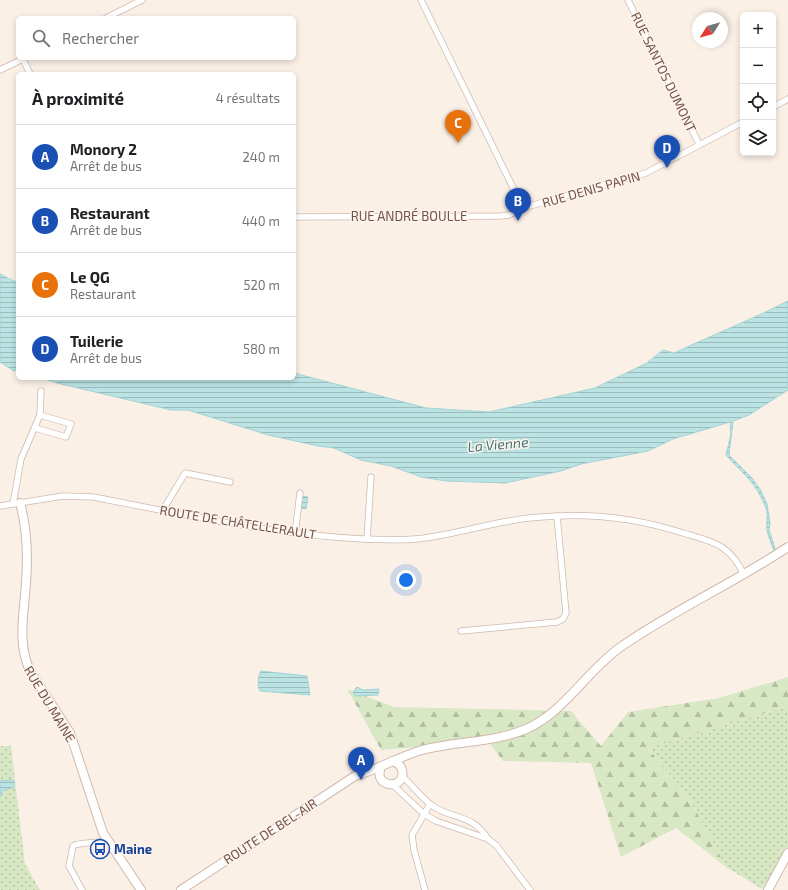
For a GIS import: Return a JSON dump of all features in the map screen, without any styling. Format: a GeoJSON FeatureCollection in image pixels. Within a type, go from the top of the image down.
{"type":"FeatureCollection","features":[{"type":"Feature","properties":{"kind":"street"},"geometry":{"type":"LineString","coordinates":[[110,16],[142,0]]}},
{"type":"Feature","properties":{"kind":"street"},"geometry":{"type":"LineString","coordinates":[[420,0],[523,208]]}},
{"type":"Feature","properties":{"kind":"street","name":"RUE SANTOS DUMONT"},"geometry":{"type":"LineString","coordinates":[[628,0],[699,144]]}},
{"type":"Feature","properties":{"kind":"street"},"geometry":{"type":"LineString","coordinates":[[0,70],[22,60]]}},
{"type":"Feature","properties":{"kind":"street"},"geometry":{"type":"LineString","coordinates":[[24,60],[29,72]]}},
{"type":"Feature","properties":{"kind":"street"},"geometry":{"type":"LineString","coordinates":[[776,105],[788,99]]}},
{"type":"Feature","properties":{"kind":"street","name":"RUE DENIS PAPIN"},"geometry":{"type":"LineString","coordinates":[[523,208],[641,175],[740,124]]}},
{"type":"Feature","properties":{"kind":"street","name":"RUE ANDRÉ BOULLE"},"geometry":{"type":"LineString","coordinates":[[296,217],[500,216],[508,215],[523,208]]}},
{"type":"Feature","properties":{"kind":"street"},"geometry":{"type":"LineString","coordinates":[[16,504],[21,459],[40,415],[41,391]]}},
{"type":"Feature","properties":{"kind":"street"},"geometry":{"type":"LineString","coordinates":[[35,428],[66,437],[71,424],[40,415]]}},
{"type":"Feature","properties":{"kind":"street"},"geometry":{"type":"LineString","coordinates":[[163,510],[185,473],[230,482]]}},
{"type":"Feature","properties":{"kind":"street"},"geometry":{"type":"LineString","coordinates":[[367,539],[371,477]]}},
{"type":"Feature","properties":{"kind":"street"},"geometry":{"type":"LineString","coordinates":[[294,534],[300,493]]}},
{"type":"Feature","properties":{"kind":"street","name":"ROUTE DE CHÂTELLERAULT"},"geometry":{"type":"LineString","coordinates":[[0,506],[63,496],[93,497],[294,534],[367,539],[423,538],[505,521],[557,516],[596,517],[645,523],[715,543],[728,550],[744,575]]}},
{"type":"Feature","properties":{"kind":"street","name":"RUE DU MAINE"},"geometry":{"type":"LineString","coordinates":[[16,504],[24,519],[25,532],[26,581],[21,639],[25,661],[70,733],[100,825],[107,841],[141,890]]}},
{"type":"Feature","properties":{"kind":"street"},"geometry":{"type":"LineString","coordinates":[[461,631],[557,622],[563,619],[566,613],[557,516]]}},
{"type":"Feature","properties":{"kind":"street"},"geometry":{"type":"LineString","coordinates":[[380,778],[381,767],[386,762],[394,762],[417,752],[503,736],[535,724],[551,713],[595,669],[621,647],[744,575],[788,547]]}},
{"type":"Feature","properties":{"kind":"street"},"geometry":{"type":"LineString","coordinates":[[361,774],[380,778],[386,783],[393,784],[399,782],[408,760],[417,752]]}},
{"type":"Feature","properties":{"kind":"street"},"geometry":{"type":"LineString","coordinates":[[394,762],[399,764],[402,773],[430,804],[440,810],[470,820],[483,830],[488,839]]}},
{"type":"Feature","properties":{"kind":"street","name":"ROUTE DE BEL-AIR"},"geometry":{"type":"LineString","coordinates":[[181,890],[345,781],[381,767]]}},
{"type":"Feature","properties":{"kind":"street"},"geometry":{"type":"LineString","coordinates":[[393,784],[424,814],[436,820],[488,839],[496,844],[530,890]]}},
{"type":"Feature","properties":{"kind":"street"},"geometry":{"type":"LineString","coordinates":[[425,890],[414,850],[412,836],[413,830],[430,804]]}},
{"type":"Feature","properties":{"kind":"street"},"geometry":{"type":"LineString","coordinates":[[82,890],[69,866],[73,846],[80,843],[89,844],[107,841]]}},
{"type":"Feature","properties":{"kind":"street"},"geometry":{"type":"LineString","coordinates":[[768,890],[788,853]]}},
{"type":"Feature","properties":{"kind":"green space"},"geometry":{"type":"Polygon","coordinates":[[[788,677],[788,706],[648,748],[689,798],[726,867],[676,828],[621,857],[591,763],[503,761],[489,742],[381,750],[347,689],[394,707],[571,711],[601,746],[628,712],[719,698],[788,677]]]}},
{"type":"Feature","properties":{"kind":"green space"},"geometry":{"type":"Polygon","coordinates":[[[788,706],[788,852],[762,889],[726,867],[689,798],[648,748],[788,706]]]}},
{"type":"Feature","properties":{"kind":"green space"},"geometry":{"type":"Polygon","coordinates":[[[0,746],[11,746],[25,864],[40,890],[0,890],[0,746]]]}},
{"type":"Feature","properties":{"kind":"water"},"geometry":{"type":"Polygon","coordinates":[[[0,274],[16,282],[16,370],[14,371],[0,362],[0,274]]]}},
{"type":"Feature","properties":{"kind":"water","name":"La Vienne"},"geometry":{"type":"Polygon","coordinates":[[[788,301],[788,390],[749,415],[733,421],[729,455],[752,478],[760,489],[767,504],[770,523],[769,530],[775,548],[774,551],[767,530],[766,509],[757,490],[748,478],[726,455],[731,434],[730,422],[673,439],[648,451],[581,464],[561,471],[505,483],[446,481],[421,477],[391,466],[361,460],[334,448],[268,435],[188,410],[171,410],[48,380],[296,380],[296,374],[426,408],[489,412],[595,388],[647,363],[663,350],[674,353],[788,301]]]}},
{"type":"Feature","properties":{"kind":"water"},"geometry":{"type":"Polygon","coordinates":[[[301,496],[308,497],[306,509],[300,508],[301,496]]]}},
{"type":"Feature","properties":{"kind":"water"},"geometry":{"type":"Polygon","coordinates":[[[261,671],[307,676],[310,695],[260,691],[258,681],[261,671]]]}},
{"type":"Feature","properties":{"kind":"water"},"geometry":{"type":"Polygon","coordinates":[[[357,687],[363,690],[379,689],[378,695],[355,696],[353,692],[357,687]]]}},
{"type":"Feature","properties":{"kind":"water"},"geometry":{"type":"Polygon","coordinates":[[[0,781],[14,781],[14,787],[2,791],[0,797],[0,781]]]}},
{"type":"Feature","properties":{"kind":"place","name":"Le QG"},"geometry":{"type":"Point","coordinates":[458,143]}},
{"type":"Feature","properties":{"kind":"place","name":"Tuilerie"},"geometry":{"type":"Point","coordinates":[667,168]}},
{"type":"Feature","properties":{"kind":"place","name":"Restaurant"},"geometry":{"type":"Point","coordinates":[518,221]}},
{"type":"Feature","properties":{"kind":"place","name":"Monory 2"},"geometry":{"type":"Point","coordinates":[361,780]}},
{"type":"Feature","properties":{"kind":"place","name":"Maine"},"geometry":{"type":"Point","coordinates":[100,849]}}]}
